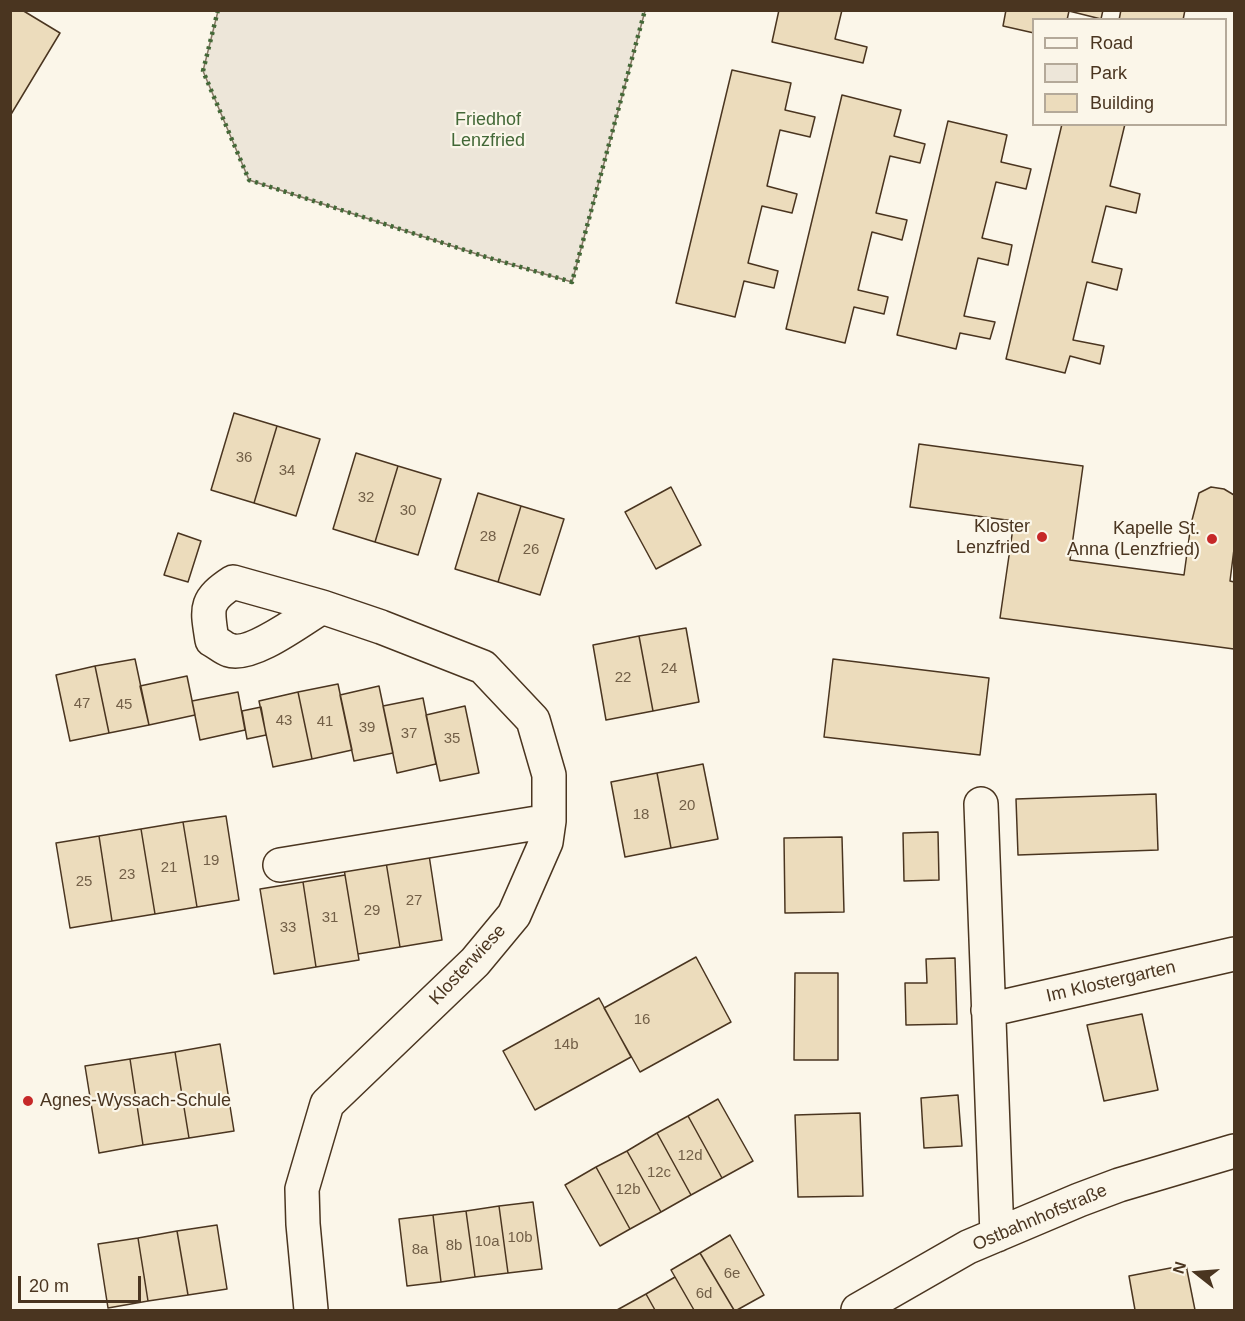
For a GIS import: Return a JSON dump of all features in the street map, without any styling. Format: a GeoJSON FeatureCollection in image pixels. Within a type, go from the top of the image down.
{"type":"FeatureCollection","features":[{"type":"Feature","properties":{"kind":"street","name":"Klosterwiese"},"geometry":{"type":"LineString","coordinates":[[311,1311],[302,1189],[327,1104],[475,962],[514,915],[546,842],[549,820],[549,775],[533,720],[483,667],[381,627],[322,607]]}},
{"type":"Feature","properties":{"kind":"street"},"geometry":{"type":"LineString","coordinates":[[981,804],[997,1235]]}},
{"type":"Feature","properties":{"kind":"street"},"geometry":{"type":"LineString","coordinates":[[280,865],[549,820]]}},
{"type":"Feature","properties":{"kind":"street","name":"Im Klostergarten"},"geometry":{"type":"LineString","coordinates":[[988,1010],[1234,954]]}},
{"type":"Feature","properties":{"kind":"street","name":"Ostbahnhofstraße"},"geometry":{"type":"LineString","coordinates":[[866,1308],[968,1247],[1119,1185],[1234,1151]]}},
{"type":"Feature","properties":{"kind":"green space","name":"Friedhof Lenzfried"},"geometry":{"type":"Polygon","coordinates":[[[218,11],[645,11],[572,282],[486,257],[249,180],[203,71],[218,11]]]}},
{"type":"Feature","properties":{"kind":"building"},"geometry":{"type":"Polygon","coordinates":[[[10,10],[22,10],[60,33],[10,116],[10,10]]]}},
{"type":"Feature","properties":{"kind":"building"},"geometry":{"type":"Polygon","coordinates":[[[779,10],[842,10],[835,39],[867,47],[863,63],[772,42],[779,10]]]}},
{"type":"Feature","properties":{"kind":"building"},"geometry":{"type":"Polygon","coordinates":[[[1006,10],[1103,10],[1101,18],[1069,11],[1067,18],[1032,18],[1032,33],[1003,26],[1006,10]]]}},
{"type":"Feature","properties":{"kind":"building"},"geometry":{"type":"Polygon","coordinates":[[[1121,10],[1185,10],[1183,18],[1119,18],[1121,10]]]}},
{"type":"Feature","properties":{"kind":"building"},"geometry":{"type":"Polygon","coordinates":[[[732,70],[791,83],[785,110],[815,117],[810,137],[780,130],[767,186],[797,194],[792,213],[762,206],[748,263],[778,271],[774,288],[744,281],[735,317],[676,303],[732,70]]]}},
{"type":"Feature","properties":{"kind":"building"},"geometry":{"type":"Polygon","coordinates":[[[842,95],[901,110],[894,136],[925,144],[920,163],[890,156],[876,213],[907,220],[902,240],[872,232],[858,290],[888,297],[884,314],[854,307],[845,343],[786,329],[842,95]]]}},
{"type":"Feature","properties":{"kind":"building"},"geometry":{"type":"Polygon","coordinates":[[[948,121],[1007,135],[1001,162],[1031,169],[1026,189],[996,182],[982,238],[1012,245],[1008,265],[978,258],[964,316],[995,322],[990,339],[960,333],[956,349],[897,335],[948,121]]]}},
{"type":"Feature","properties":{"kind":"building"},"geometry":{"type":"Polygon","coordinates":[[[1062,126],[1125,126],[1110,186],[1140,194],[1136,213],[1106,206],[1092,262],[1122,269],[1117,290],[1087,282],[1073,340],[1104,346],[1100,364],[1070,356],[1065,373],[1006,359],[1062,126]]]}},
{"type":"Feature","properties":{"kind":"building"},"geometry":{"type":"Polygon","coordinates":[[[234,413],[277,426],[254,503],[211,490],[234,413]]]}},
{"type":"Feature","properties":{"kind":"building"},"geometry":{"type":"Polygon","coordinates":[[[277,426],[320,439],[296,516],[254,503],[277,426]]]}},
{"type":"Feature","properties":{"kind":"building","name":"Kloster Lenzfried"},"geometry":{"type":"Polygon","coordinates":[[[919,444],[1083,466],[1070,560],[1184,575],[1191,524],[1199,493],[1211,487],[1224,489],[1234,495],[1234,549],[1230,581],[1234,582],[1234,649],[1000,618],[1014,521],[910,507],[919,444]]]}},
{"type":"Feature","properties":{"kind":"building"},"geometry":{"type":"Polygon","coordinates":[[[356,453],[398,466],[375,542],[333,529],[356,453]]]}},
{"type":"Feature","properties":{"kind":"building"},"geometry":{"type":"Polygon","coordinates":[[[398,466],[441,479],[418,555],[375,542],[398,466]]]}},
{"type":"Feature","properties":{"kind":"building"},"geometry":{"type":"Polygon","coordinates":[[[671,487],[701,545],[656,569],[625,512],[671,487]]]}},
{"type":"Feature","properties":{"kind":"building"},"geometry":{"type":"Polygon","coordinates":[[[478,493],[521,506],[498,582],[455,569],[478,493]]]}},
{"type":"Feature","properties":{"kind":"building"},"geometry":{"type":"Polygon","coordinates":[[[521,506],[564,519],[540,595],[498,582],[521,506]]]}},
{"type":"Feature","properties":{"kind":"building"},"geometry":{"type":"Polygon","coordinates":[[[178,533],[201,541],[188,582],[164,575],[178,533]]]}},
{"type":"Feature","properties":{"kind":"building"},"geometry":{"type":"Polygon","coordinates":[[[686,628],[699,702],[653,711],[639,636],[686,628]]]}},
{"type":"Feature","properties":{"kind":"building"},"geometry":{"type":"Polygon","coordinates":[[[639,636],[653,711],[606,720],[593,645],[639,636]]]}},
{"type":"Feature","properties":{"kind":"building"},"geometry":{"type":"Polygon","coordinates":[[[135,659],[149,725],[109,733],[95,666],[135,659]]]}},
{"type":"Feature","properties":{"kind":"building"},"geometry":{"type":"Polygon","coordinates":[[[833,659],[989,678],[980,755],[824,737],[833,659]]]}},
{"type":"Feature","properties":{"kind":"building"},"geometry":{"type":"Polygon","coordinates":[[[95,666],[109,733],[70,741],[56,675],[95,666]]]}},
{"type":"Feature","properties":{"kind":"building"},"geometry":{"type":"Polygon","coordinates":[[[187,676],[195,715],[149,725],[140,686],[187,676]]]}},
{"type":"Feature","properties":{"kind":"building"},"geometry":{"type":"Polygon","coordinates":[[[338,684],[352,750],[312,759],[298,692],[338,684]]]}},
{"type":"Feature","properties":{"kind":"building"},"geometry":{"type":"Polygon","coordinates":[[[379,686],[393,753],[354,761],[340,695],[379,686]]]}},
{"type":"Feature","properties":{"kind":"building"},"geometry":{"type":"Polygon","coordinates":[[[238,692],[245,730],[200,740],[192,701],[238,692]]]}},
{"type":"Feature","properties":{"kind":"building"},"geometry":{"type":"Polygon","coordinates":[[[298,692],[312,759],[273,767],[259,701],[298,692]]]}},
{"type":"Feature","properties":{"kind":"building"},"geometry":{"type":"Polygon","coordinates":[[[423,698],[436,764],[397,773],[383,706],[423,698]]]}},
{"type":"Feature","properties":{"kind":"building"},"geometry":{"type":"Polygon","coordinates":[[[465,706],[479,773],[440,781],[426,715],[465,706]]]}},
{"type":"Feature","properties":{"kind":"building"},"geometry":{"type":"Polygon","coordinates":[[[261,707],[266,735],[247,739],[242,711],[261,707]]]}},
{"type":"Feature","properties":{"kind":"building"},"geometry":{"type":"Polygon","coordinates":[[[703,764],[718,839],[671,848],[657,773],[703,764]]]}},
{"type":"Feature","properties":{"kind":"building"},"geometry":{"type":"Polygon","coordinates":[[[657,773],[671,848],[625,857],[611,782],[657,773]]]}},
{"type":"Feature","properties":{"kind":"building"},"geometry":{"type":"Polygon","coordinates":[[[1156,794],[1158,850],[1018,855],[1016,799],[1156,794]]]}},
{"type":"Feature","properties":{"kind":"building"},"geometry":{"type":"Polygon","coordinates":[[[226,816],[239,900],[197,907],[183,822],[226,816]]]}},
{"type":"Feature","properties":{"kind":"building"},"geometry":{"type":"Polygon","coordinates":[[[183,822],[197,907],[155,914],[141,829],[183,822]]]}},
{"type":"Feature","properties":{"kind":"building"},"geometry":{"type":"Polygon","coordinates":[[[141,829],[155,914],[112,921],[99,836],[141,829]]]}},
{"type":"Feature","properties":{"kind":"building"},"geometry":{"type":"Polygon","coordinates":[[[938,832],[939,880],[904,881],[903,833],[938,832]]]}},
{"type":"Feature","properties":{"kind":"building"},"geometry":{"type":"Polygon","coordinates":[[[99,836],[112,921],[70,928],[56,843],[99,836]]]}},
{"type":"Feature","properties":{"kind":"building"},"geometry":{"type":"Polygon","coordinates":[[[842,837],[844,912],[785,913],[784,838],[842,837]]]}},
{"type":"Feature","properties":{"kind":"building"},"geometry":{"type":"Polygon","coordinates":[[[429,855],[442,940],[400,947],[386,862],[429,855]]]}},
{"type":"Feature","properties":{"kind":"building"},"geometry":{"type":"Polygon","coordinates":[[[386,862],[400,947],[358,954],[344,869],[386,862]]]}},
{"type":"Feature","properties":{"kind":"building"},"geometry":{"type":"Polygon","coordinates":[[[345,875],[359,960],[316,967],[303,882],[345,875]]]}},
{"type":"Feature","properties":{"kind":"building"},"geometry":{"type":"Polygon","coordinates":[[[303,882],[316,967],[274,974],[260,889],[303,882]]]}},
{"type":"Feature","properties":{"kind":"building"},"geometry":{"type":"Polygon","coordinates":[[[696,957],[731,1022],[640,1072],[604,1008],[696,957]]]}},
{"type":"Feature","properties":{"kind":"building"},"geometry":{"type":"Polygon","coordinates":[[[955,958],[957,1024],[906,1025],[905,983],[927,983],[926,959],[955,958]]]}},
{"type":"Feature","properties":{"kind":"building"},"geometry":{"type":"Polygon","coordinates":[[[795,973],[838,973],[838,1060],[794,1060],[795,973]]]}},
{"type":"Feature","properties":{"kind":"building"},"geometry":{"type":"Polygon","coordinates":[[[599,998],[631,1057],[535,1110],[503,1051],[599,998]]]}},
{"type":"Feature","properties":{"kind":"building"},"geometry":{"type":"Polygon","coordinates":[[[1142,1014],[1158,1090],[1104,1101],[1087,1025],[1142,1014]]]}},
{"type":"Feature","properties":{"kind":"building"},"geometry":{"type":"Polygon","coordinates":[[[220,1044],[234,1131],[189,1138],[175,1052],[220,1044]]]}},
{"type":"Feature","properties":{"kind":"building"},"geometry":{"type":"Polygon","coordinates":[[[175,1052],[189,1138],[143,1145],[130,1059],[175,1052]]]}},
{"type":"Feature","properties":{"kind":"building"},"geometry":{"type":"Polygon","coordinates":[[[130,1059],[143,1145],[99,1153],[85,1066],[130,1059]]]}},
{"type":"Feature","properties":{"kind":"building"},"geometry":{"type":"Polygon","coordinates":[[[958,1095],[962,1146],[924,1148],[921,1098],[958,1095]]]}},
{"type":"Feature","properties":{"kind":"building"},"geometry":{"type":"Polygon","coordinates":[[[718,1099],[753,1161],[722,1178],[688,1116],[718,1099]]]}},
{"type":"Feature","properties":{"kind":"building"},"geometry":{"type":"Polygon","coordinates":[[[860,1113],[863,1196],[798,1197],[795,1115],[860,1113]]]}},
{"type":"Feature","properties":{"kind":"building"},"geometry":{"type":"Polygon","coordinates":[[[688,1116],[722,1178],[691,1195],[657,1133],[688,1116]]]}},
{"type":"Feature","properties":{"kind":"building"},"geometry":{"type":"Polygon","coordinates":[[[657,1133],[691,1195],[661,1212],[627,1151],[657,1133]]]}},
{"type":"Feature","properties":{"kind":"building"},"geometry":{"type":"Polygon","coordinates":[[[627,1151],[661,1212],[630,1229],[596,1167],[627,1151]]]}},
{"type":"Feature","properties":{"kind":"building"},"geometry":{"type":"Polygon","coordinates":[[[596,1167],[630,1229],[600,1246],[565,1185],[596,1167]]]}},
{"type":"Feature","properties":{"kind":"building"},"geometry":{"type":"Polygon","coordinates":[[[533,1202],[542,1269],[508,1273],[499,1206],[533,1202]]]}},
{"type":"Feature","properties":{"kind":"building"},"geometry":{"type":"Polygon","coordinates":[[[499,1206],[508,1273],[475,1277],[466,1211],[499,1206]]]}},
{"type":"Feature","properties":{"kind":"building"},"geometry":{"type":"Polygon","coordinates":[[[466,1211],[475,1277],[441,1282],[433,1215],[466,1211]]]}},
{"type":"Feature","properties":{"kind":"building"},"geometry":{"type":"Polygon","coordinates":[[[433,1215],[441,1282],[407,1286],[399,1219],[433,1215]]]}},
{"type":"Feature","properties":{"kind":"building"},"geometry":{"type":"Polygon","coordinates":[[[217,1225],[227,1289],[188,1295],[177,1231],[217,1225]]]}},
{"type":"Feature","properties":{"kind":"building"},"geometry":{"type":"Polygon","coordinates":[[[177,1231],[188,1295],[148,1301],[138,1238],[177,1231]]]}},
{"type":"Feature","properties":{"kind":"building"},"geometry":{"type":"Polygon","coordinates":[[[730,1235],[764,1295],[737,1310],[734,1310],[700,1253],[730,1235]]]}},
{"type":"Feature","properties":{"kind":"building"},"geometry":{"type":"Polygon","coordinates":[[[138,1238],[148,1301],[108,1308],[98,1244],[138,1238]]]}},
{"type":"Feature","properties":{"kind":"building"},"geometry":{"type":"Polygon","coordinates":[[[700,1253],[734,1310],[694,1310],[671,1270],[700,1253]]]}},
{"type":"Feature","properties":{"kind":"building"},"geometry":{"type":"Polygon","coordinates":[[[1186,1265],[1195,1310],[1135,1310],[1129,1276],[1186,1265]]]}},
{"type":"Feature","properties":{"kind":"building"},"geometry":{"type":"Polygon","coordinates":[[[675,1277],[694,1310],[655,1310],[646,1294],[675,1277]]]}},
{"type":"Feature","properties":{"kind":"building"},"geometry":{"type":"Polygon","coordinates":[[[646,1294],[655,1310],[617,1310],[646,1294]]]}},
{"type":"Feature","properties":{"kind":"hedge"},"geometry":{"type":"LineString","coordinates":[[218,10],[203,71],[249,180],[486,257],[572,282],[645,10]]}},
{"type":"Feature","properties":{"kind":"place","name":"Kloster Lenzfried"},"geometry":{"type":"Point","coordinates":[1042,537]}},
{"type":"Feature","properties":{"kind":"place","name":"Kapelle St. Anna (Lenzfried)"},"geometry":{"type":"Point","coordinates":[1212,539]}},
{"type":"Feature","properties":{"kind":"place","name":"Agnes-Wyssach-Schule"},"geometry":{"type":"Point","coordinates":[28,1101]}}]}
